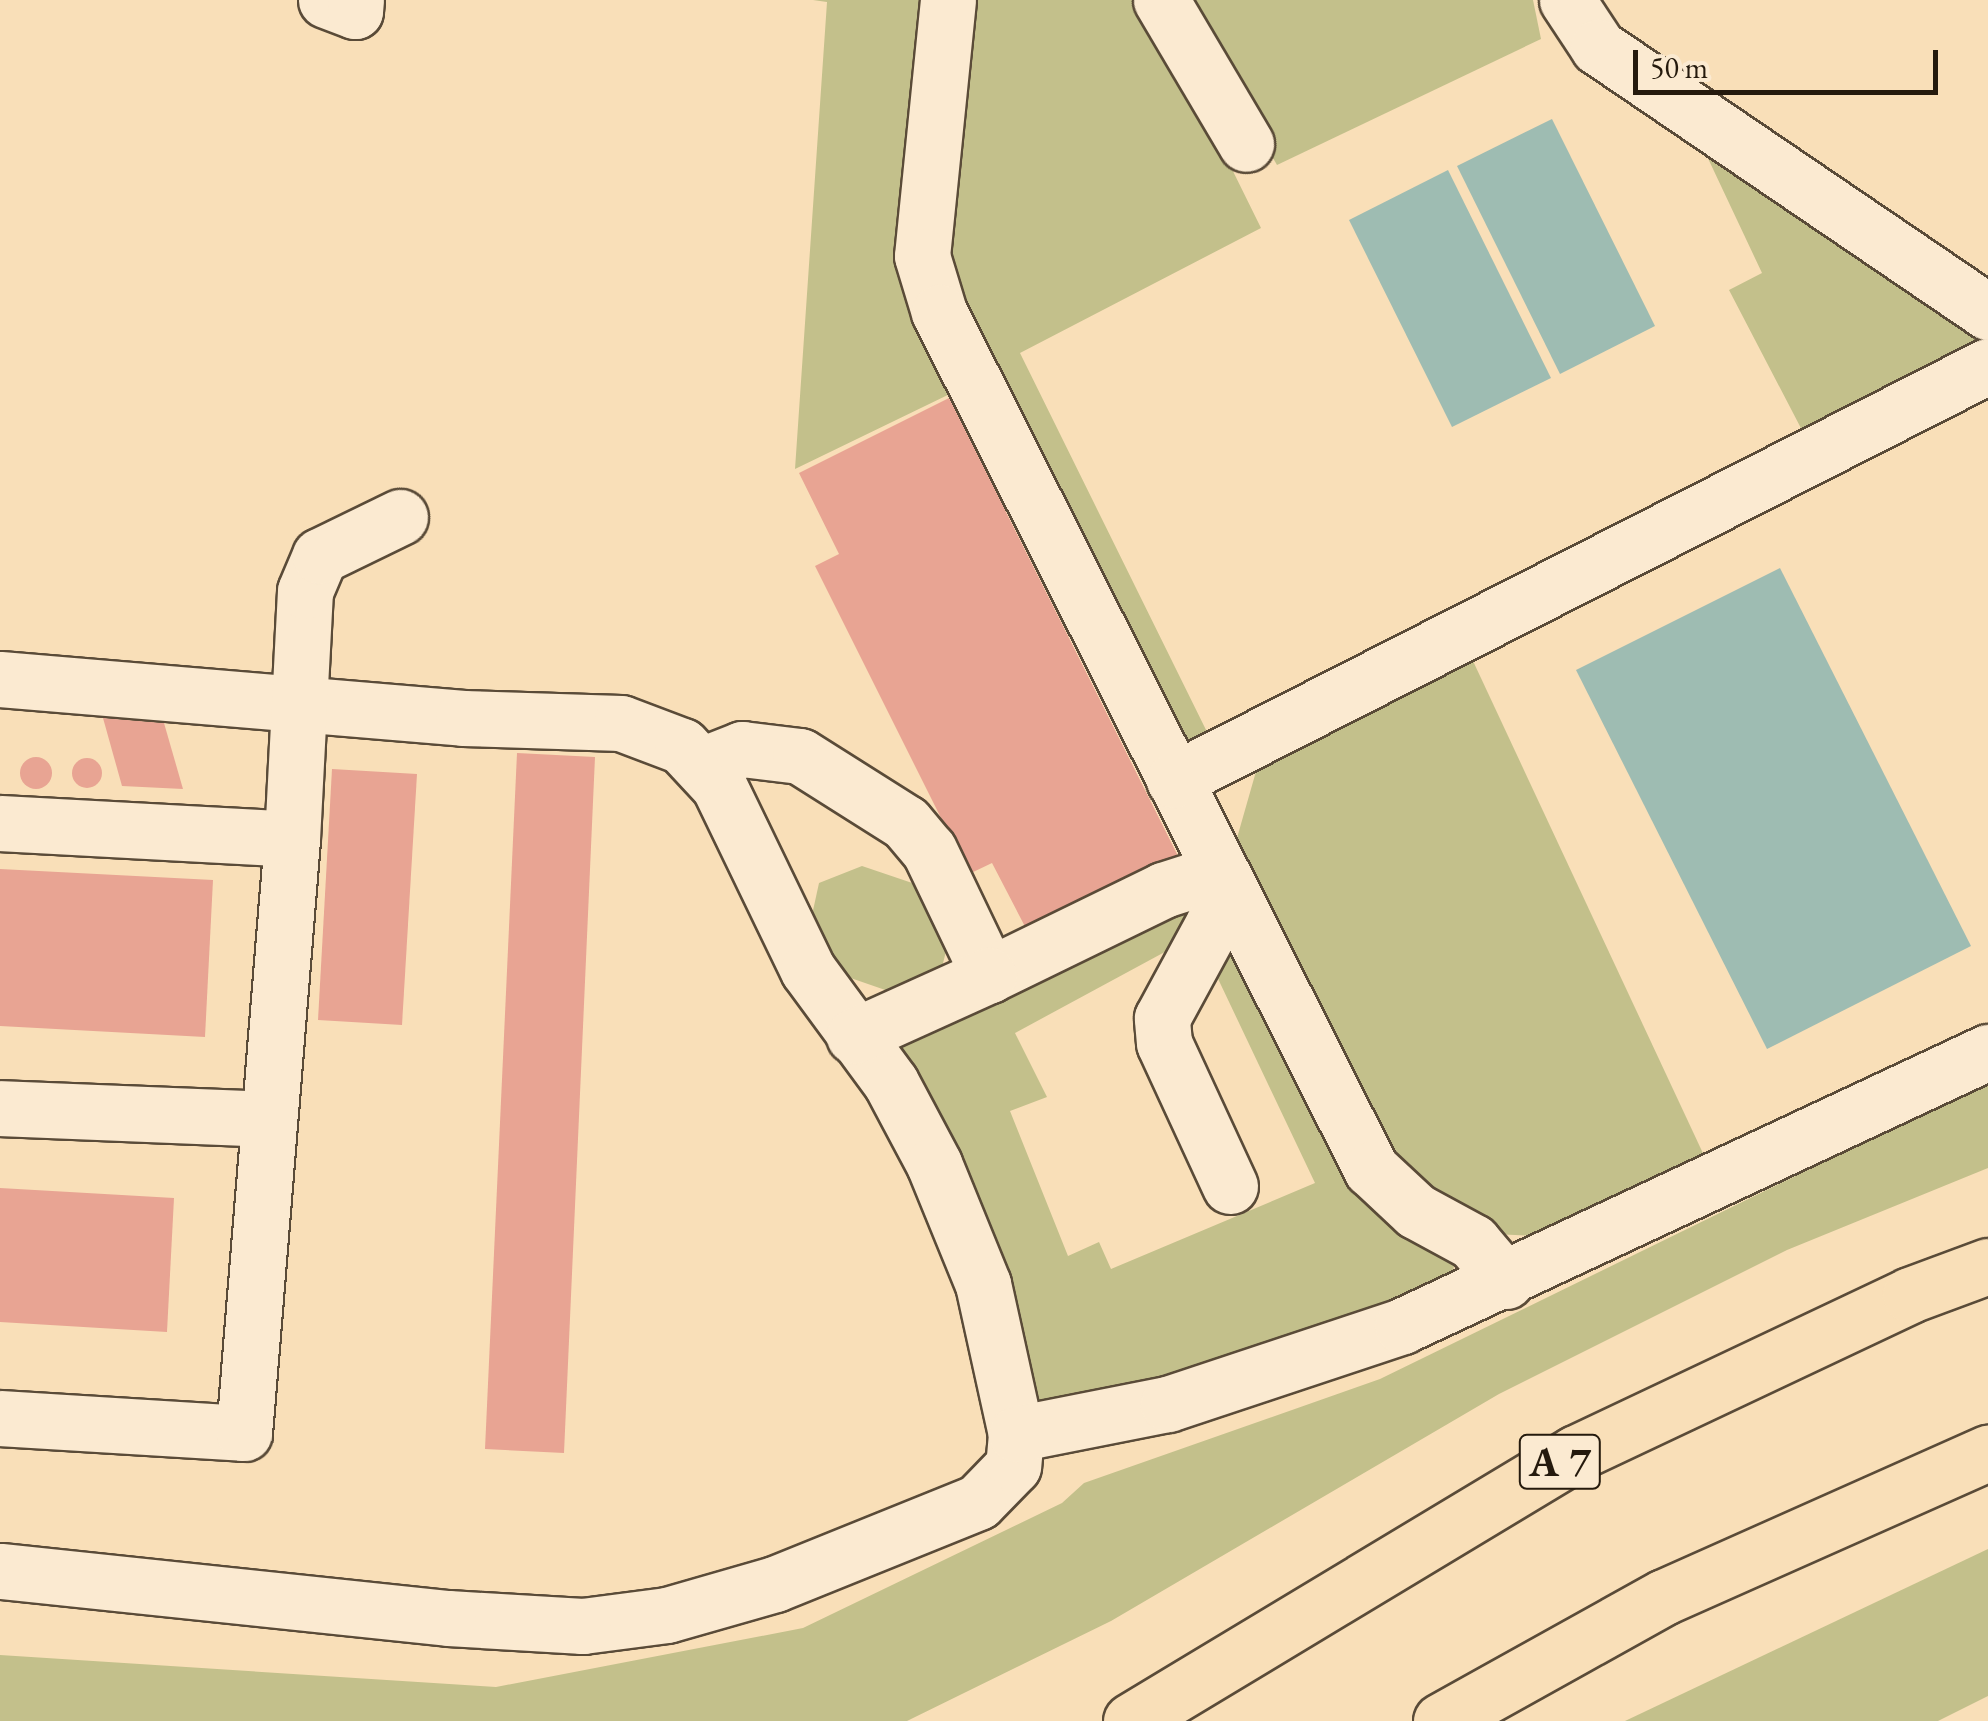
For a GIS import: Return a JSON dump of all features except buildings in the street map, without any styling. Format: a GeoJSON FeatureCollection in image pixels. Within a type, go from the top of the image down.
{"type":"FeatureCollection","features":[{"type":"Feature","properties":{"kind":"highway","name":"A 7"},"geometry":{"type":"LineString","coordinates":[[1131,1716],[1576,1452],[1910,1295],[1988,1266]]}},
{"type":"Feature","properties":{"kind":"highway"},"geometry":{"type":"LineString","coordinates":[[1441,1721],[1664,1597],[1988,1453]]}},
{"type":"Feature","properties":{"kind":"lane"},"geometry":{"type":"LineString","coordinates":[[326,0],[355,12],[356,0]]}},
{"type":"Feature","properties":{"kind":"lane"},"geometry":{"type":"LineString","coordinates":[[948,0],[922,256],[927,284],[1371,1169],[1416,1211],[1472,1242],[1506,1280]]}},
{"type":"Feature","properties":{"kind":"lane"},"geometry":{"type":"LineString","coordinates":[[1161,0],[1246,144]]}},
{"type":"Feature","properties":{"kind":"lane"},"geometry":{"type":"LineString","coordinates":[[1567,0],[1598,47],[1988,312]]}},
{"type":"Feature","properties":{"kind":"lane"},"geometry":{"type":"LineString","coordinates":[[1174,780],[1988,366]]}},
{"type":"Feature","properties":{"kind":"lane"},"geometry":{"type":"LineString","coordinates":[[0,1418],[244,1433],[292,839],[305,591],[320,556],[346,538],[400,517]]}},
{"type":"Feature","properties":{"kind":"lane"},"geometry":{"type":"LineString","coordinates":[[0,680],[300,704],[621,723],[657,732],[704,764],[808,970],[905,1103],[983,1284],[1016,1434],[1013,1466],[978,1502],[775,1584],[666,1615],[583,1626],[448,1618],[0,1571]]}},
{"type":"Feature","properties":{"kind":"lane"},"geometry":{"type":"LineString","coordinates":[[704,764],[742,749],[800,756],[906,823],[929,850],[988,975]]}},
{"type":"Feature","properties":{"kind":"lane"},"geometry":{"type":"LineString","coordinates":[[0,823],[292,839]]}},
{"type":"Feature","properties":{"kind":"lane"},"geometry":{"type":"LineString","coordinates":[[854,1036],[1163,890],[1227,888]]}},
{"type":"Feature","properties":{"kind":"lane"},"geometry":{"type":"LineString","coordinates":[[1227,888],[1162,1018],[1164,1043],[1230,1186]]}},
{"type":"Feature","properties":{"kind":"lane"},"geometry":{"type":"LineString","coordinates":[[1016,1434],[1168,1404],[1402,1326],[1988,1052]]}},
{"type":"Feature","properties":{"kind":"lane"},"geometry":{"type":"LineString","coordinates":[[0,1108],[270,1119]]}},
{"type":"Feature","properties":{"kind":"shaded area"},"geometry":{"type":"Polygon","coordinates":[[[813,0],[1145,0],[1155,13],[1261,228],[1020,353],[1211,740],[1182,741],[987,376],[795,469],[827,2],[813,0]]]}},
{"type":"Feature","properties":{"kind":"shaded area"},"geometry":{"type":"Polygon","coordinates":[[[1182,0],[1533,0],[1541,39],[1277,165],[1182,0]]]}},
{"type":"Feature","properties":{"kind":"shaded area"},"geometry":{"type":"Polygon","coordinates":[[[1705,152],[1988,348],[1804,434],[1729,290],[1762,273],[1705,152]]]}},
{"type":"Feature","properties":{"kind":"shaded area"},"geometry":{"type":"Polygon","coordinates":[[[1466,646],[1708,1164],[1539,1236],[1493,1234],[1408,1190],[1235,845],[1261,754],[1466,646]]]}},
{"type":"Feature","properties":{"kind":"shaded area"},"geometry":{"type":"Polygon","coordinates":[[[862,866],[927,888],[951,932],[942,967],[894,993],[839,974],[812,915],[819,883],[862,866]]]}},
{"type":"Feature","properties":{"kind":"shaded area"},"geometry":{"type":"Polygon","coordinates":[[[1196,899],[1174,947],[1015,1033],[1047,1097],[1010,1111],[1068,1256],[1099,1242],[1111,1269],[1315,1183],[1211,964],[1228,936],[1455,1261],[1453,1271],[1446,1284],[1257,1365],[1033,1403],[892,1039],[1196,899]]]}},
{"type":"Feature","properties":{"kind":"shaded area"},"geometry":{"type":"Polygon","coordinates":[[[1988,1082],[1988,1168],[1787,1250],[1499,1394],[1111,1621],[907,1721],[0,1721],[0,1655],[496,1687],[803,1628],[1062,1503],[1084,1483],[1380,1379],[1988,1082]]]}},
{"type":"Feature","properties":{"kind":"shaded area"},"geometry":{"type":"Polygon","coordinates":[[[1988,1549],[1988,1696],[1938,1721],[1625,1721],[1988,1549]]]}},
{"type":"Feature","properties":{"kind":"water"},"geometry":{"type":"Polygon","coordinates":[[[1552,119],[1655,326],[1560,374],[1457,166],[1552,119]]]}},
{"type":"Feature","properties":{"kind":"water"},"geometry":{"type":"Polygon","coordinates":[[[1448,170],[1551,378],[1452,427],[1349,220],[1448,170]]]}},
{"type":"Feature","properties":{"kind":"water"},"geometry":{"type":"Polygon","coordinates":[[[1780,568],[1971,946],[1767,1049],[1576,670],[1780,568]]]}}]}
